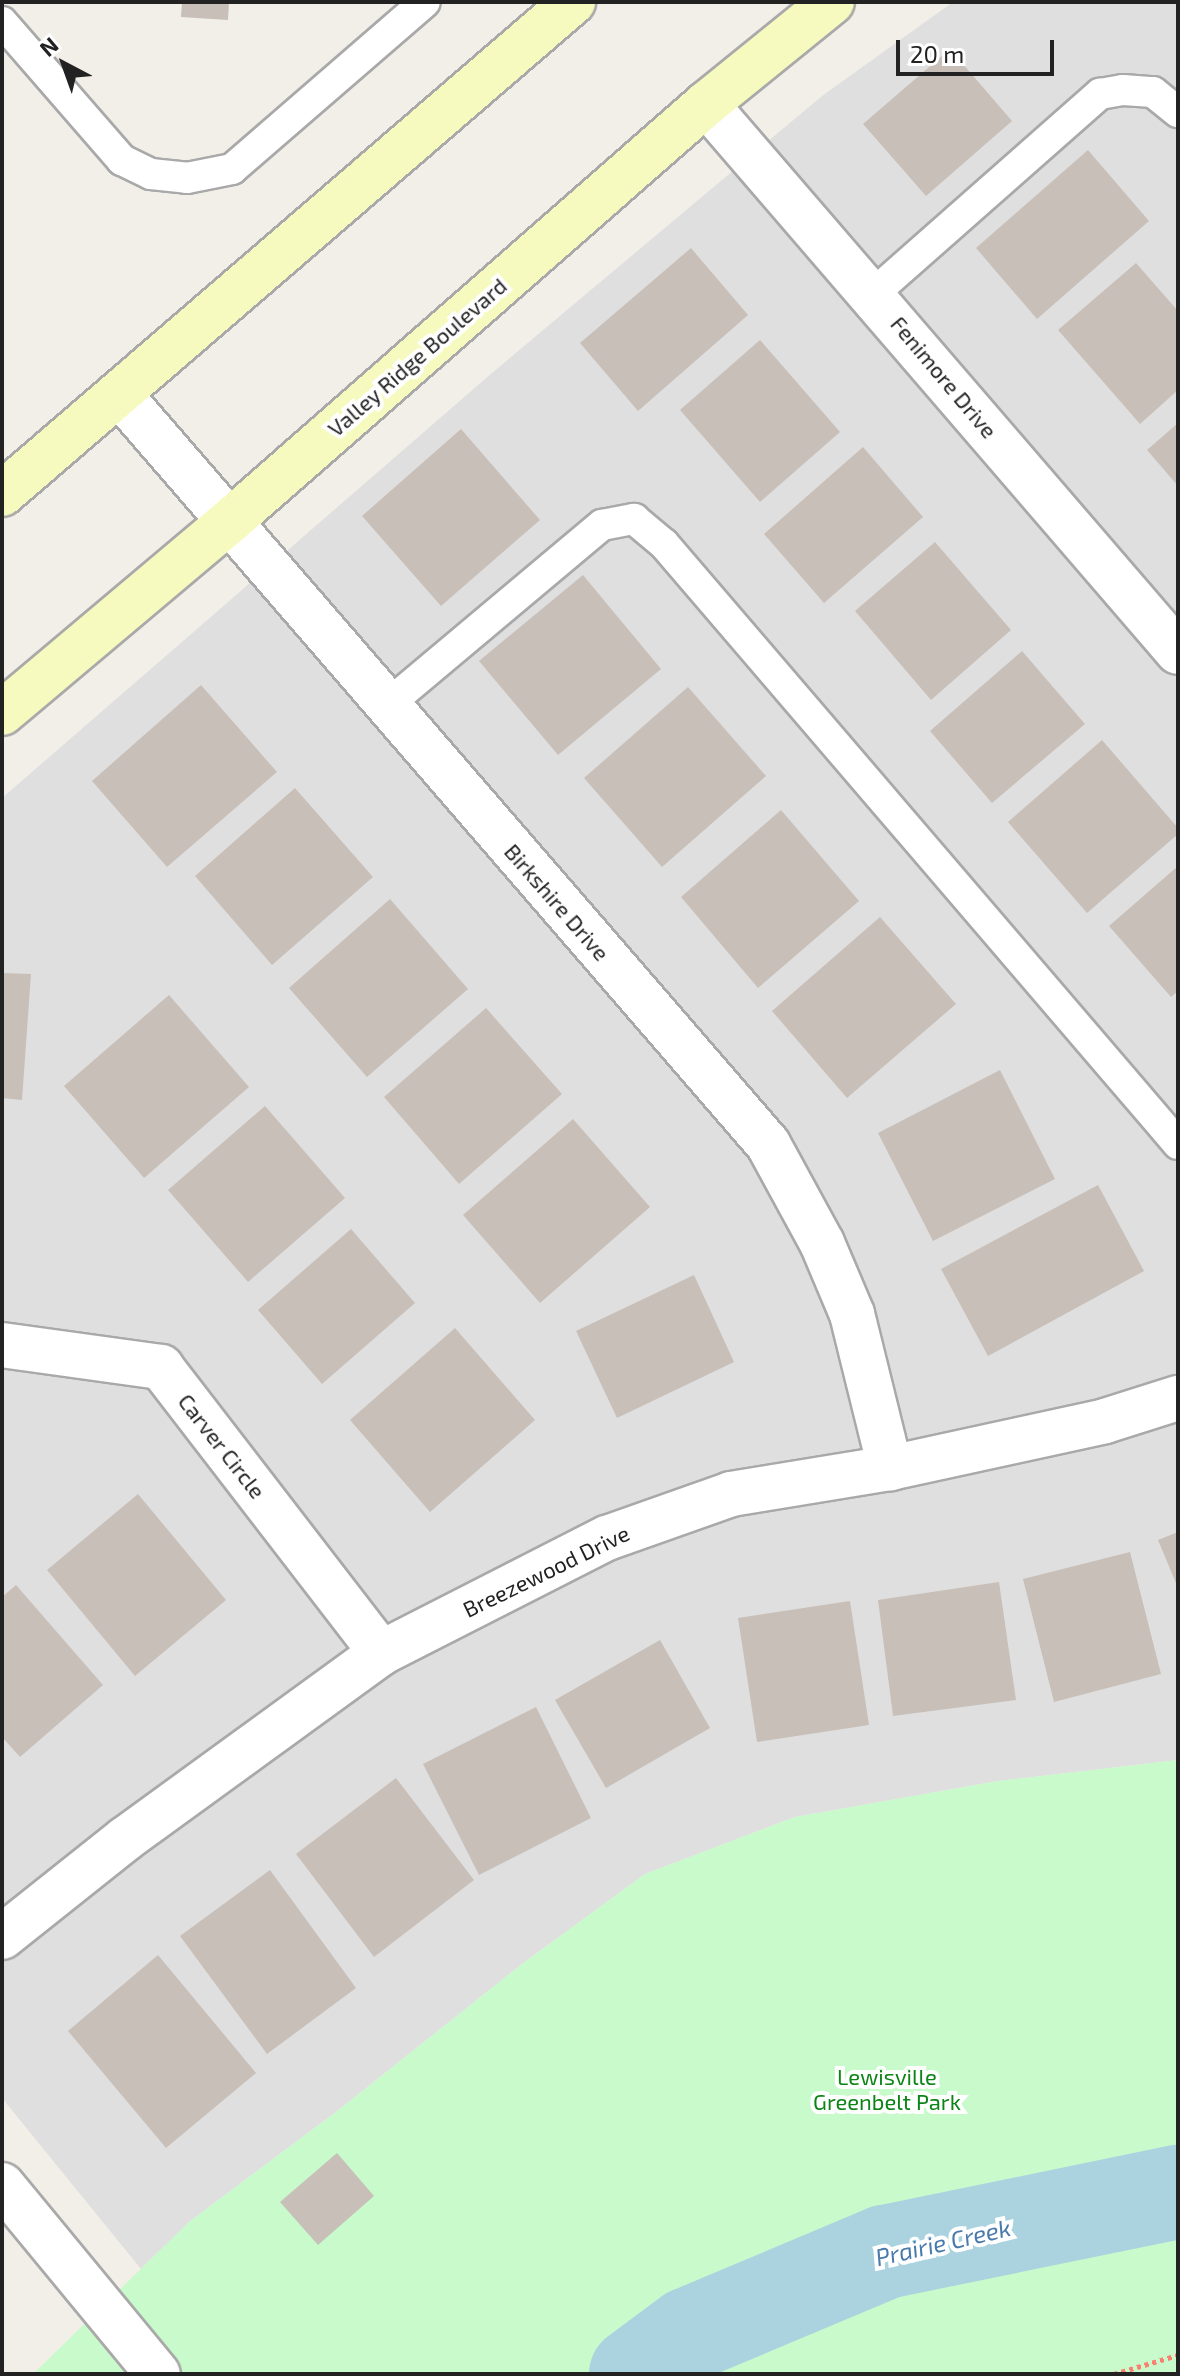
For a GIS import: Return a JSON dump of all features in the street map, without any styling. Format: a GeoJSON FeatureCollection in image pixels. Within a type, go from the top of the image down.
{"type":"FeatureCollection","features":[{"type":"Feature","properties":{"kind":"main road"},"geometry":{"type":"LineString","coordinates":[[2,494],[573,2]]}},
{"type":"Feature","properties":{"kind":"main road","name":"Valley Ridge Boulevard"},"geometry":{"type":"LineString","coordinates":[[2,713],[230,521],[706,104],[832,2]]}},
{"type":"Feature","properties":{"kind":"street","name":"Fenimore Drive"},"geometry":{"type":"LineString","coordinates":[[706,104],[873,294],[1178,652]]}},
{"type":"Feature","properties":{"kind":"street","name":"Birkshire Drive"},"geometry":{"type":"LineString","coordinates":[[120,395],[768,1144],[822,1243],[852,1314],[890,1468]]}},
{"type":"Feature","properties":{"kind":"street","name":"Carver Circle"},"geometry":{"type":"LineString","coordinates":[[2,1345],[161,1367],[381,1653]]}},
{"type":"Feature","properties":{"kind":"street","name":"Breezewood Drive"},"geometry":{"type":"LineString","coordinates":[[2,1937],[125,1839],[381,1653],[607,1538],[731,1494],[890,1468],[1105,1421],[1178,1398]]}},
{"type":"Feature","properties":{"kind":"street"},"geometry":{"type":"LineString","coordinates":[[2,2185],[158,2374]]}},
{"type":"Feature","properties":{"kind":"lane"},"geometry":{"type":"LineString","coordinates":[[2,22],[122,160],[151,174],[187,178],[232,169],[425,2]]}},
{"type":"Feature","properties":{"kind":"lane"},"geometry":{"type":"LineString","coordinates":[[873,294],[1100,94],[1123,90],[1153,92],[1178,112]]}},
{"type":"Feature","properties":{"kind":"lane"},"geometry":{"type":"LineString","coordinates":[[386,706],[602,525],[634,519],[664,544],[1178,1144]]}},
{"type":"Feature","properties":{"kind":"path"},"geometry":{"type":"LineString","coordinates":[[1114,2374],[1178,2355]]}},
{"type":"Feature","properties":{"kind":"shaded area"},"geometry":{"type":"Polygon","coordinates":[[[953,2],[1178,2],[1178,1760],[998,1781],[795,1817],[645,1874],[522,1964],[336,2112],[189,2222],[141,2269],[2,2098],[2,798],[492,373],[822,96],[953,2]]]}},
{"type":"Feature","properties":{"kind":"green space","name":"Lewisville Greenbelt Park"},"geometry":{"type":"Polygon","coordinates":[[[1178,1760],[1178,2374],[33,2374],[189,2222],[336,2112],[522,1964],[645,1874],[795,1817],[998,1781],[1178,1760]]]}},
{"type":"Feature","properties":{"kind":"building"},"geometry":{"type":"Polygon","coordinates":[[[182,2],[229,2],[228,20],[181,17],[182,2]]]}},
{"type":"Feature","properties":{"kind":"building"},"geometry":{"type":"Polygon","coordinates":[[[950,49],[1012,121],[926,196],[863,124],[950,49]]]}},
{"type":"Feature","properties":{"kind":"building"},"geometry":{"type":"Polygon","coordinates":[[[1088,150],[1149,221],[1037,319],[976,248],[1088,150]]]}},
{"type":"Feature","properties":{"kind":"building"},"geometry":{"type":"Polygon","coordinates":[[[691,248],[748,315],[638,411],[580,343],[691,248]]]}},
{"type":"Feature","properties":{"kind":"building"},"geometry":{"type":"Polygon","coordinates":[[[1136,263],[1178,311],[1178,390],[1140,424],[1058,330],[1136,263]]]}},
{"type":"Feature","properties":{"kind":"building"},"geometry":{"type":"Polygon","coordinates":[[[760,340],[840,432],[760,502],[680,410],[760,340]]]}},
{"type":"Feature","properties":{"kind":"building"},"geometry":{"type":"Polygon","coordinates":[[[1178,423],[1178,486],[1147,450],[1178,423]]]}},
{"type":"Feature","properties":{"kind":"building"},"geometry":{"type":"Polygon","coordinates":[[[461,429],[540,520],[441,606],[362,516],[461,429]]]}},
{"type":"Feature","properties":{"kind":"building"},"geometry":{"type":"Polygon","coordinates":[[[863,447],[923,517],[824,603],[764,534],[863,447]]]}},
{"type":"Feature","properties":{"kind":"building"},"geometry":{"type":"Polygon","coordinates":[[[935,542],[1011,630],[931,700],[855,611],[935,542]]]}},
{"type":"Feature","properties":{"kind":"building"},"geometry":{"type":"Polygon","coordinates":[[[583,575],[661,669],[558,755],[479,661],[583,575]]]}},
{"type":"Feature","properties":{"kind":"building"},"geometry":{"type":"Polygon","coordinates":[[[1022,651],[1085,724],[992,803],[930,731],[1022,651]]]}},
{"type":"Feature","properties":{"kind":"building"},"geometry":{"type":"Polygon","coordinates":[[[201,685],[277,772],[167,867],[92,781],[201,685]]]}},
{"type":"Feature","properties":{"kind":"building"},"geometry":{"type":"Polygon","coordinates":[[[688,687],[766,776],[662,867],[584,778],[688,687]]]}},
{"type":"Feature","properties":{"kind":"building"},"geometry":{"type":"Polygon","coordinates":[[[1102,740],[1178,828],[1178,834],[1087,913],[1008,822],[1102,740]]]}},
{"type":"Feature","properties":{"kind":"building"},"geometry":{"type":"Polygon","coordinates":[[[295,788],[373,877],[272,965],[195,876],[295,788]]]}},
{"type":"Feature","properties":{"kind":"building"},"geometry":{"type":"Polygon","coordinates":[[[781,810],[859,901],[758,988],[681,897],[781,810]]]}},
{"type":"Feature","properties":{"kind":"building"},"geometry":{"type":"Polygon","coordinates":[[[1178,866],[1178,991],[1171,997],[1109,926],[1178,866]]]}},
{"type":"Feature","properties":{"kind":"building"},"geometry":{"type":"Polygon","coordinates":[[[390,899],[468,989],[367,1077],[289,988],[390,899]]]}},
{"type":"Feature","properties":{"kind":"building"},"geometry":{"type":"Polygon","coordinates":[[[880,917],[956,1004],[847,1098],[772,1011],[880,917]]]}},
{"type":"Feature","properties":{"kind":"building"},"geometry":{"type":"Polygon","coordinates":[[[2,973],[31,974],[22,1100],[2,1098],[2,973]]]}},
{"type":"Feature","properties":{"kind":"building"},"geometry":{"type":"Polygon","coordinates":[[[169,995],[249,1087],[144,1178],[64,1086],[169,995]]]}},
{"type":"Feature","properties":{"kind":"building"},"geometry":{"type":"Polygon","coordinates":[[[486,1008],[562,1094],[459,1184],[384,1097],[486,1008]]]}},
{"type":"Feature","properties":{"kind":"building"},"geometry":{"type":"Polygon","coordinates":[[[1000,1070],[1055,1179],[933,1241],[878,1133],[1000,1070]]]}},
{"type":"Feature","properties":{"kind":"building"},"geometry":{"type":"Polygon","coordinates":[[[265,1106],[345,1198],[248,1282],[168,1190],[265,1106]]]}},
{"type":"Feature","properties":{"kind":"building"},"geometry":{"type":"Polygon","coordinates":[[[573,1119],[650,1207],[540,1303],[463,1215],[573,1119]]]}},
{"type":"Feature","properties":{"kind":"building"},"geometry":{"type":"Polygon","coordinates":[[[1098,1185],[1144,1271],[988,1356],[941,1269],[1098,1185]]]}},
{"type":"Feature","properties":{"kind":"building"},"geometry":{"type":"Polygon","coordinates":[[[351,1229],[415,1303],[322,1384],[258,1310],[351,1229]]]}},
{"type":"Feature","properties":{"kind":"building"},"geometry":{"type":"Polygon","coordinates":[[[694,1275],[734,1362],[617,1418],[576,1331],[694,1275]]]}},
{"type":"Feature","properties":{"kind":"building"},"geometry":{"type":"Polygon","coordinates":[[[455,1328],[535,1420],[430,1512],[350,1420],[455,1328]]]}},
{"type":"Feature","properties":{"kind":"building"},"geometry":{"type":"Polygon","coordinates":[[[138,1494],[226,1600],[135,1676],[47,1570],[138,1494]]]}},
{"type":"Feature","properties":{"kind":"building"},"geometry":{"type":"Polygon","coordinates":[[[1178,1532],[1178,1588],[1158,1540],[1178,1532]]]}},
{"type":"Feature","properties":{"kind":"building"},"geometry":{"type":"Polygon","coordinates":[[[1130,1552],[1161,1674],[1054,1702],[1023,1579],[1130,1552]]]}},
{"type":"Feature","properties":{"kind":"building"},"geometry":{"type":"Polygon","coordinates":[[[999,1582],[1016,1700],[893,1716],[878,1600],[999,1582]]]}},
{"type":"Feature","properties":{"kind":"building"},"geometry":{"type":"Polygon","coordinates":[[[16,1585],[103,1685],[20,1757],[2,1737],[2,1597],[16,1585]]]}},
{"type":"Feature","properties":{"kind":"building"},"geometry":{"type":"Polygon","coordinates":[[[850,1601],[869,1725],[757,1742],[738,1618],[850,1601]]]}},
{"type":"Feature","properties":{"kind":"building"},"geometry":{"type":"Polygon","coordinates":[[[660,1640],[710,1728],[606,1788],[555,1700],[660,1640]]]}},
{"type":"Feature","properties":{"kind":"building"},"geometry":{"type":"Polygon","coordinates":[[[536,1707],[591,1818],[479,1875],[423,1764],[536,1707]]]}},
{"type":"Feature","properties":{"kind":"building"},"geometry":{"type":"Polygon","coordinates":[[[396,1778],[474,1880],[374,1957],[296,1854],[396,1778]]]}},
{"type":"Feature","properties":{"kind":"building"},"geometry":{"type":"Polygon","coordinates":[[[270,1870],[356,1988],[267,2054],[180,1936],[270,1870]]]}},
{"type":"Feature","properties":{"kind":"building"},"geometry":{"type":"Polygon","coordinates":[[[158,1955],[256,2073],[166,2148],[68,2031],[158,1955]]]}},
{"type":"Feature","properties":{"kind":"building"},"geometry":{"type":"Polygon","coordinates":[[[337,2153],[374,2196],[318,2245],[280,2202],[337,2153]]]}},
{"type":"Feature","properties":{"kind":"waterway","name":"Prairie Creek"},"geometry":{"type":"LineString","coordinates":[[636,2374],[690,2334],[885,2252],[1178,2192]]}}]}
